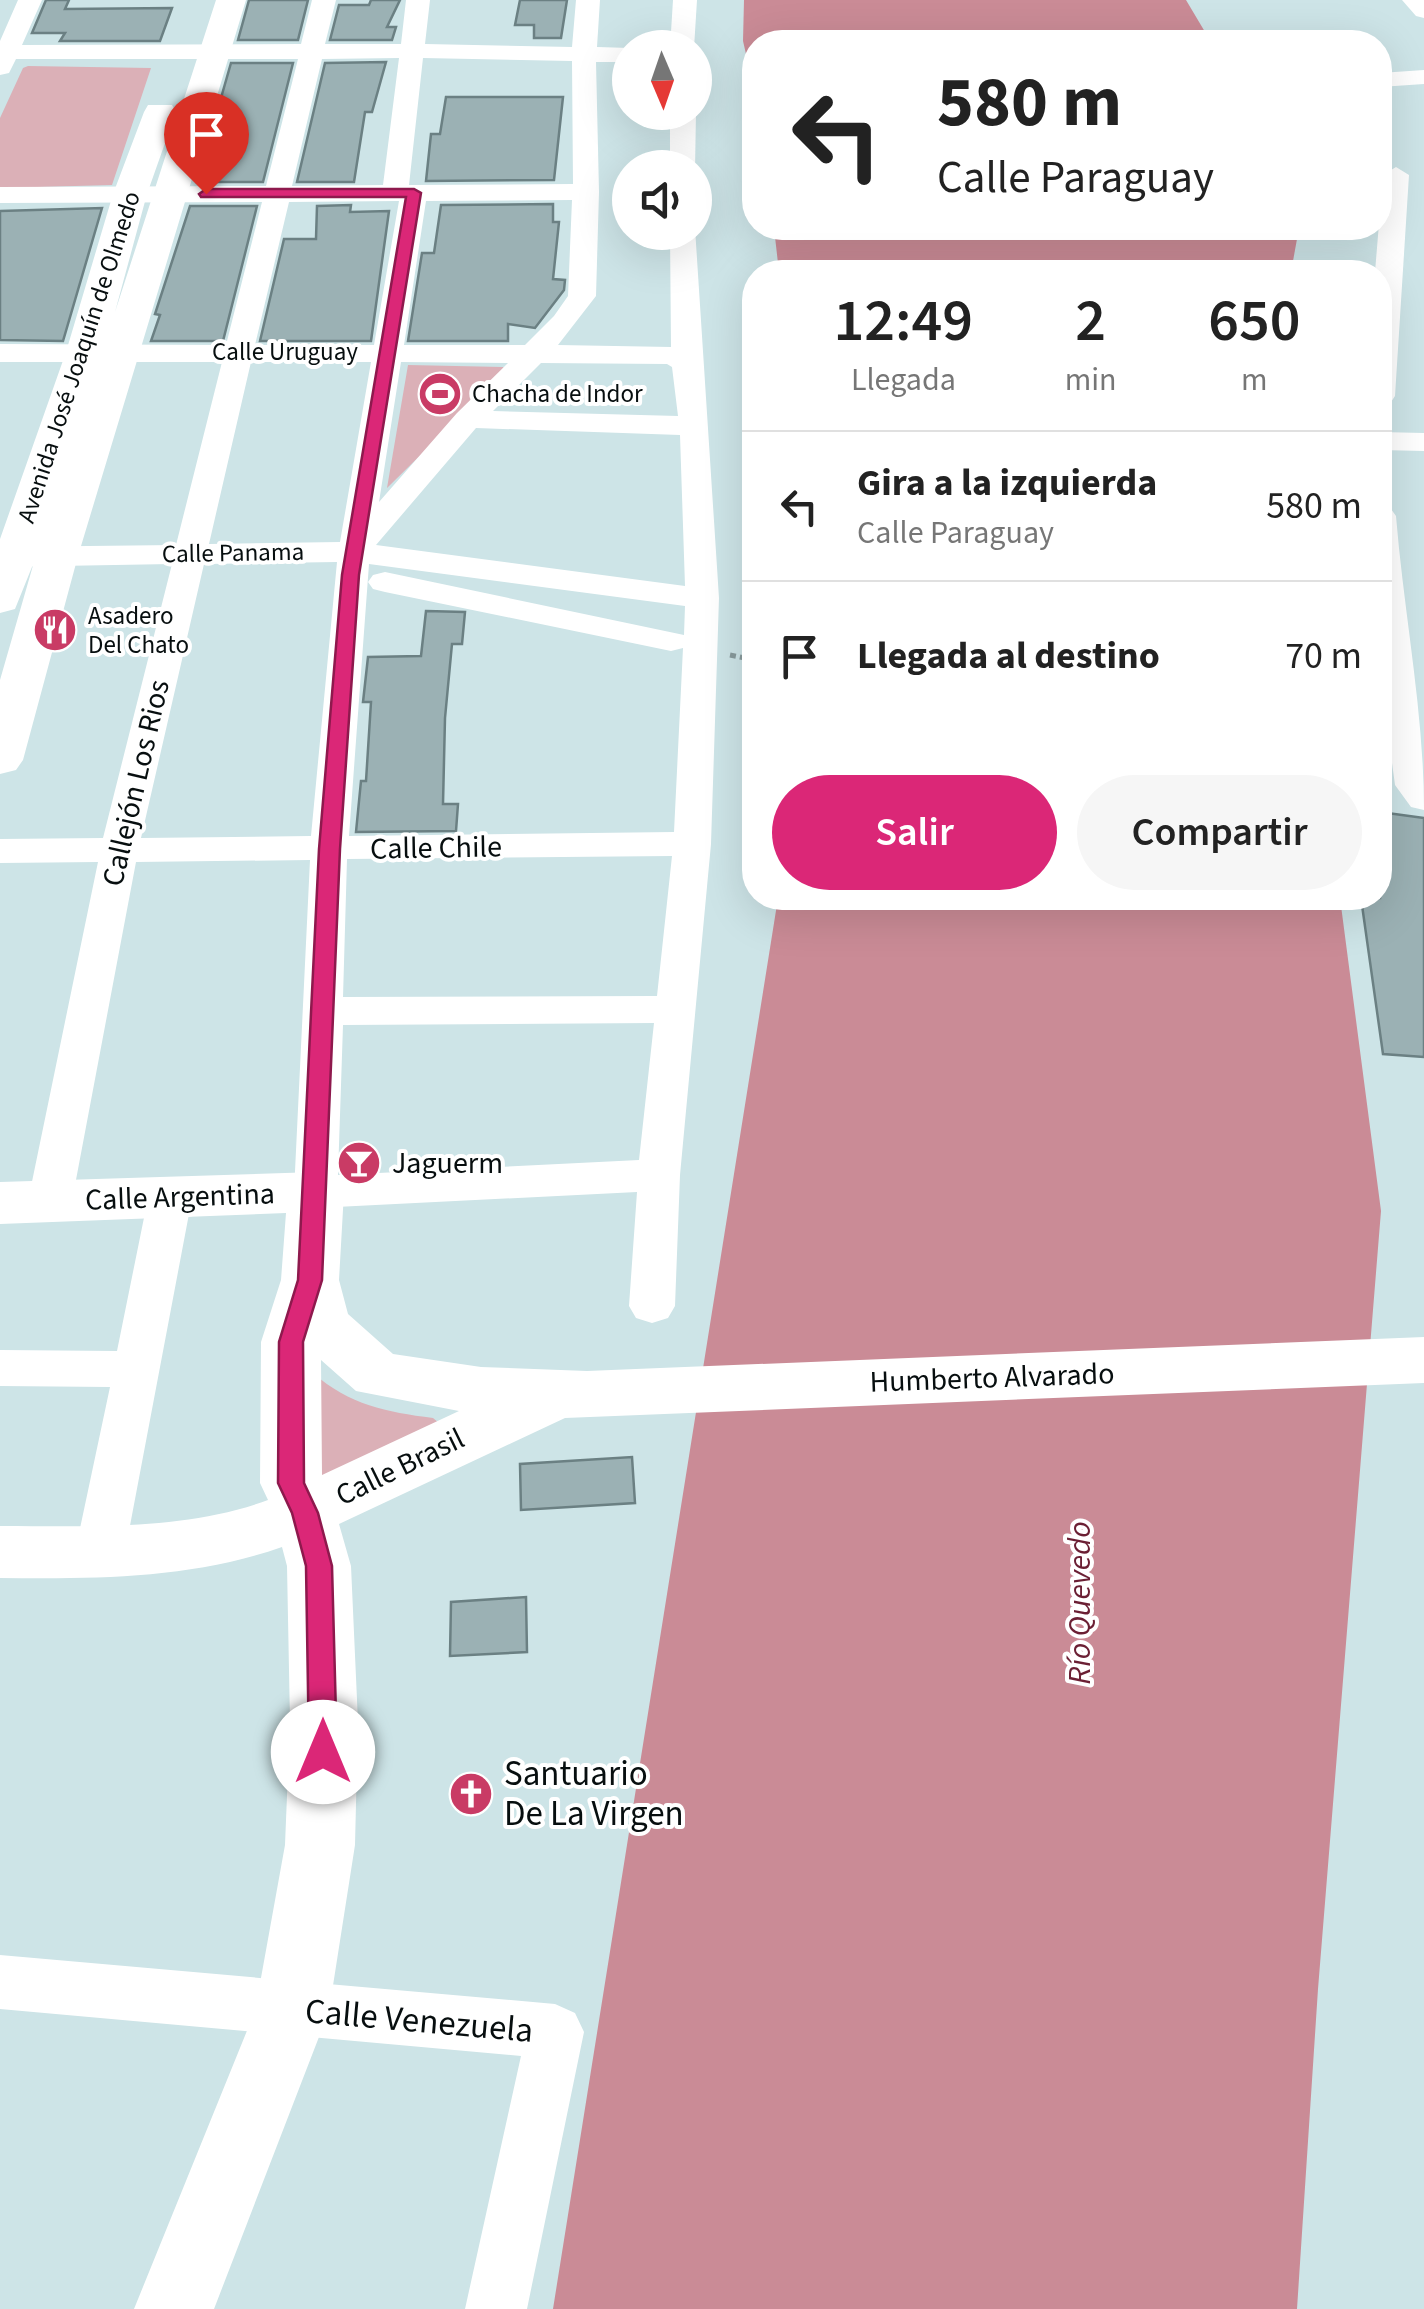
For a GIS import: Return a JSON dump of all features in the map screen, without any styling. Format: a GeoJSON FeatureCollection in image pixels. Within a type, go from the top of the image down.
{"type":"FeatureCollection","features":[{"type":"Feature","properties":{"kind":"main road","name":"Avenida José Joaquín de Olmedo"},"geometry":{"type":"LineString","coordinates":[[0,760],[57,556],[171,194],[198,52],[198,0]]}},
{"type":"Feature","properties":{"kind":"main road","name":"Avenida José Joaquín de Olmedo"},"geometry":{"type":"LineString","coordinates":[[0,600],[7,557],[84,352],[130,194],[198,52],[231,0]]}},
{"type":"Feature","properties":{"kind":"main road","name":"Calle Argentina"},"geometry":{"type":"LineString","coordinates":[[25,1202],[316,1192]]}},
{"type":"Feature","properties":{"kind":"main road"},"geometry":{"type":"LineString","coordinates":[[174,2309],[292,2011],[320,1845],[324,1722],[319,1566],[305,1513],[291,1483],[291,1342],[310,1280],[316,1192]]}},
{"type":"Feature","properties":{"kind":"main road","name":"Humberto Alvarado"},"geometry":{"type":"LineString","coordinates":[[310,1280],[320,1318],[330,1334],[378,1375],[466,1390],[574,1394],[1424,1360]]}},
{"type":"Feature","properties":{"kind":"main road","name":"Calle Brasil"},"geometry":{"type":"LineString","coordinates":[[0,1552],[100,1552],[187,1546],[250,1532],[305,1513],[433,1450],[574,1394]]}},
{"type":"Feature","properties":{"kind":"street"},"geometry":{"type":"LineString","coordinates":[[30,0],[2,58],[198,52],[612,55]]}},
{"type":"Feature","properties":{"kind":"street","name":"Callejón Los Rios"},"geometry":{"type":"LineString","coordinates":[[25,1202],[119,850],[324,0]]}},
{"type":"Feature","properties":{"kind":"street"},"geometry":{"type":"LineString","coordinates":[[316,1192],[330,849],[352,564],[390,352],[418,0]]}},
{"type":"Feature","properties":{"kind":"street"},"geometry":{"type":"LineString","coordinates":[[352,564],[468,420],[565,322],[582,296],[588,0]]}},
{"type":"Feature","properties":{"kind":"street"},"geometry":{"type":"LineString","coordinates":[[683,30],[684,0]]}},
{"type":"Feature","properties":{"kind":"street"},"geometry":{"type":"LineString","coordinates":[[1414,0],[1424,11]]}},
{"type":"Feature","properties":{"kind":"street"},"geometry":{"type":"LineString","coordinates":[[1392,79],[1424,78]]}},
{"type":"Feature","properties":{"kind":"street"},"geometry":{"type":"LineString","coordinates":[[1405,177],[1424,208]]}},
{"type":"Feature","properties":{"kind":"street"},"geometry":{"type":"LineString","coordinates":[[1392,228],[1405,177]]}},
{"type":"Feature","properties":{"kind":"street"},"geometry":{"type":"LineString","coordinates":[[0,194],[586,192]]}},
{"type":"Feature","properties":{"kind":"street"},"geometry":{"type":"LineString","coordinates":[[1392,232],[1424,228]]}},
{"type":"Feature","properties":{"kind":"street"},"geometry":{"type":"LineString","coordinates":[[652,1306],[659,1175],[692,844],[702,598],[695,426],[686,364],[684,250]]}},
{"type":"Feature","properties":{"kind":"street"},"geometry":{"type":"LineString","coordinates":[[1392,262],[1392,360]]}},
{"type":"Feature","properties":{"kind":"street","name":"Calle Uruguay"},"geometry":{"type":"LineString","coordinates":[[0,352],[667,354],[686,364]]}},
{"type":"Feature","properties":{"kind":"street"},"geometry":{"type":"LineString","coordinates":[[468,420],[695,426]]}},
{"type":"Feature","properties":{"kind":"street"},"geometry":{"type":"LineString","coordinates":[[1392,441],[1424,442]]}},
{"type":"Feature","properties":{"kind":"street","name":"Calle Panama"},"geometry":{"type":"LineString","coordinates":[[7,557],[191,554],[352,564],[702,598]]}},
{"type":"Feature","properties":{"kind":"street"},"geometry":{"type":"LineString","coordinates":[[352,564],[670,642]]}},
{"type":"Feature","properties":{"kind":"street"},"geometry":{"type":"LineString","coordinates":[[1392,589],[1424,593]]}},
{"type":"Feature","properties":{"kind":"street"},"geometry":{"type":"LineString","coordinates":[[1392,637],[1413,785],[1424,799]]}},
{"type":"Feature","properties":{"kind":"street","name":"Calle Chile"},"geometry":{"type":"LineString","coordinates":[[0,851],[692,844]]}},
{"type":"Feature","properties":{"kind":"street"},"geometry":{"type":"LineString","coordinates":[[325,1011],[677,1009]]}},
{"type":"Feature","properties":{"kind":"street","name":"Calle Argentina"},"geometry":{"type":"LineString","coordinates":[[316,1192],[659,1175]]}},
{"type":"Feature","properties":{"kind":"street"},"geometry":{"type":"LineString","coordinates":[[100,1552],[170,1198]]}},
{"type":"Feature","properties":{"kind":"street"},"geometry":{"type":"LineString","coordinates":[[0,1368],[137,1368]]}},
{"type":"Feature","properties":{"kind":"street","name":"Calle Venezuela"},"geometry":{"type":"LineString","coordinates":[[0,1982],[556,2032],[496,2309]]}},
{"type":"Feature","properties":{"kind":"shaded area"},"geometry":{"type":"Polygon","coordinates":[[[23,68],[151,68],[112,185],[0,188],[0,118],[23,68]]]}},
{"type":"Feature","properties":{"kind":"shaded area"},"geometry":{"type":"Polygon","coordinates":[[[408,365],[503,367],[506,371],[387,488],[408,365]]]}},
{"type":"Feature","properties":{"kind":"shaded area"},"geometry":{"type":"Polygon","coordinates":[[[313,1373],[355,1400],[384,1410],[433,1418],[439,1423],[318,1487],[313,1373]]]}},
{"type":"Feature","properties":{"kind":"water"},"geometry":{"type":"Polygon","coordinates":[[[744,0],[1186,0],[1204,30],[743,30],[744,0]]]}},
{"type":"Feature","properties":{"kind":"water"},"geometry":{"type":"Polygon","coordinates":[[[775,240],[1297,240],[1293,260],[778,260],[775,240]]]}},
{"type":"Feature","properties":{"kind":"water","name":"Río Quevedo"},"geometry":{"type":"Polygon","coordinates":[[[776,910],[1342,910],[1381,1211],[1318,1989],[1297,2309],[553,2309],[776,910]]]}},
{"type":"Feature","properties":{"kind":"building"},"geometry":{"type":"Polygon","coordinates":[[[46,0],[69,0],[65,9],[172,8],[160,41],[60,41],[65,33],[32,33],[46,0]]]}},
{"type":"Feature","properties":{"kind":"building"},"geometry":{"type":"Polygon","coordinates":[[[249,0],[308,0],[298,40],[238,40],[249,0]]]}},
{"type":"Feature","properties":{"kind":"building"},"geometry":{"type":"Polygon","coordinates":[[[371,0],[400,0],[387,27],[396,27],[392,40],[330,40],[339,5],[369,5],[371,0]]]}},
{"type":"Feature","properties":{"kind":"building"},"geometry":{"type":"Polygon","coordinates":[[[520,0],[567,0],[561,38],[534,38],[534,25],[515,25],[520,0]]]}},
{"type":"Feature","properties":{"kind":"building"},"geometry":{"type":"Polygon","coordinates":[[[386,62],[372,112],[365,112],[354,182],[297,182],[325,63],[386,62]]]}},
{"type":"Feature","properties":{"kind":"building"},"geometry":{"type":"Polygon","coordinates":[[[231,63],[293,63],[263,182],[197,182],[231,63]]]}},
{"type":"Feature","properties":{"kind":"building"},"geometry":{"type":"Polygon","coordinates":[[[446,97],[563,97],[554,180],[426,181],[431,134],[440,134],[446,97]]]}},
{"type":"Feature","properties":{"kind":"building"},"geometry":{"type":"Polygon","coordinates":[[[553,204],[553,222],[559,222],[553,279],[565,280],[564,290],[535,328],[508,324],[508,341],[408,341],[422,253],[434,253],[441,205],[553,204]]]}},
{"type":"Feature","properties":{"kind":"building"},"geometry":{"type":"Polygon","coordinates":[[[351,205],[350,212],[389,211],[371,341],[260,341],[284,239],[316,239],[317,206],[351,205]]]}},
{"type":"Feature","properties":{"kind":"building"},"geometry":{"type":"Polygon","coordinates":[[[190,206],[257,206],[223,341],[151,341],[160,315],[155,314],[190,206]]]}},
{"type":"Feature","properties":{"kind":"building"},"geometry":{"type":"Polygon","coordinates":[[[102,208],[63,341],[0,340],[0,211],[102,208]]]}},
{"type":"Feature","properties":{"kind":"building"},"geometry":{"type":"Polygon","coordinates":[[[426,611],[465,612],[462,644],[452,644],[445,718],[443,804],[458,804],[456,831],[356,832],[361,781],[366,781],[371,702],[363,702],[368,657],[421,656],[426,611]]]}},
{"type":"Feature","properties":{"kind":"building"},"geometry":{"type":"Polygon","coordinates":[[[1392,814],[1424,818],[1424,1057],[1383,1054],[1363,910],[1392,910],[1392,814]]]}},
{"type":"Feature","properties":{"kind":"building"},"geometry":{"type":"Polygon","coordinates":[[[632,1457],[635,1503],[521,1510],[520,1464],[632,1457]]]}},
{"type":"Feature","properties":{"kind":"building"},"geometry":{"type":"Polygon","coordinates":[[[526,1597],[527,1652],[450,1656],[451,1602],[526,1597]]]}},
{"type":"Feature","properties":{"kind":"place","name":"Chacha de Indor"},"geometry":{"type":"Point","coordinates":[440,394]}},
{"type":"Feature","properties":{"kind":"place","name":"Asadero Del Chato"},"geometry":{"type":"Point","coordinates":[55,630]}},
{"type":"Feature","properties":{"kind":"place","name":"Jaguerm"},"geometry":{"type":"Point","coordinates":[359,1163]}},
{"type":"Feature","properties":{"kind":"place","name":"Santuario De La Virgen"},"geometry":{"type":"Point","coordinates":[471,1794]}},
{"type":"Feature","properties":{"kind":"route"},"geometry":{"type":"LineString","coordinates":[[206,194],[414,193],[350,575],[330,849],[310,1280],[291,1342],[291,1483],[305,1513],[319,1566],[323,1752]]}}]}
